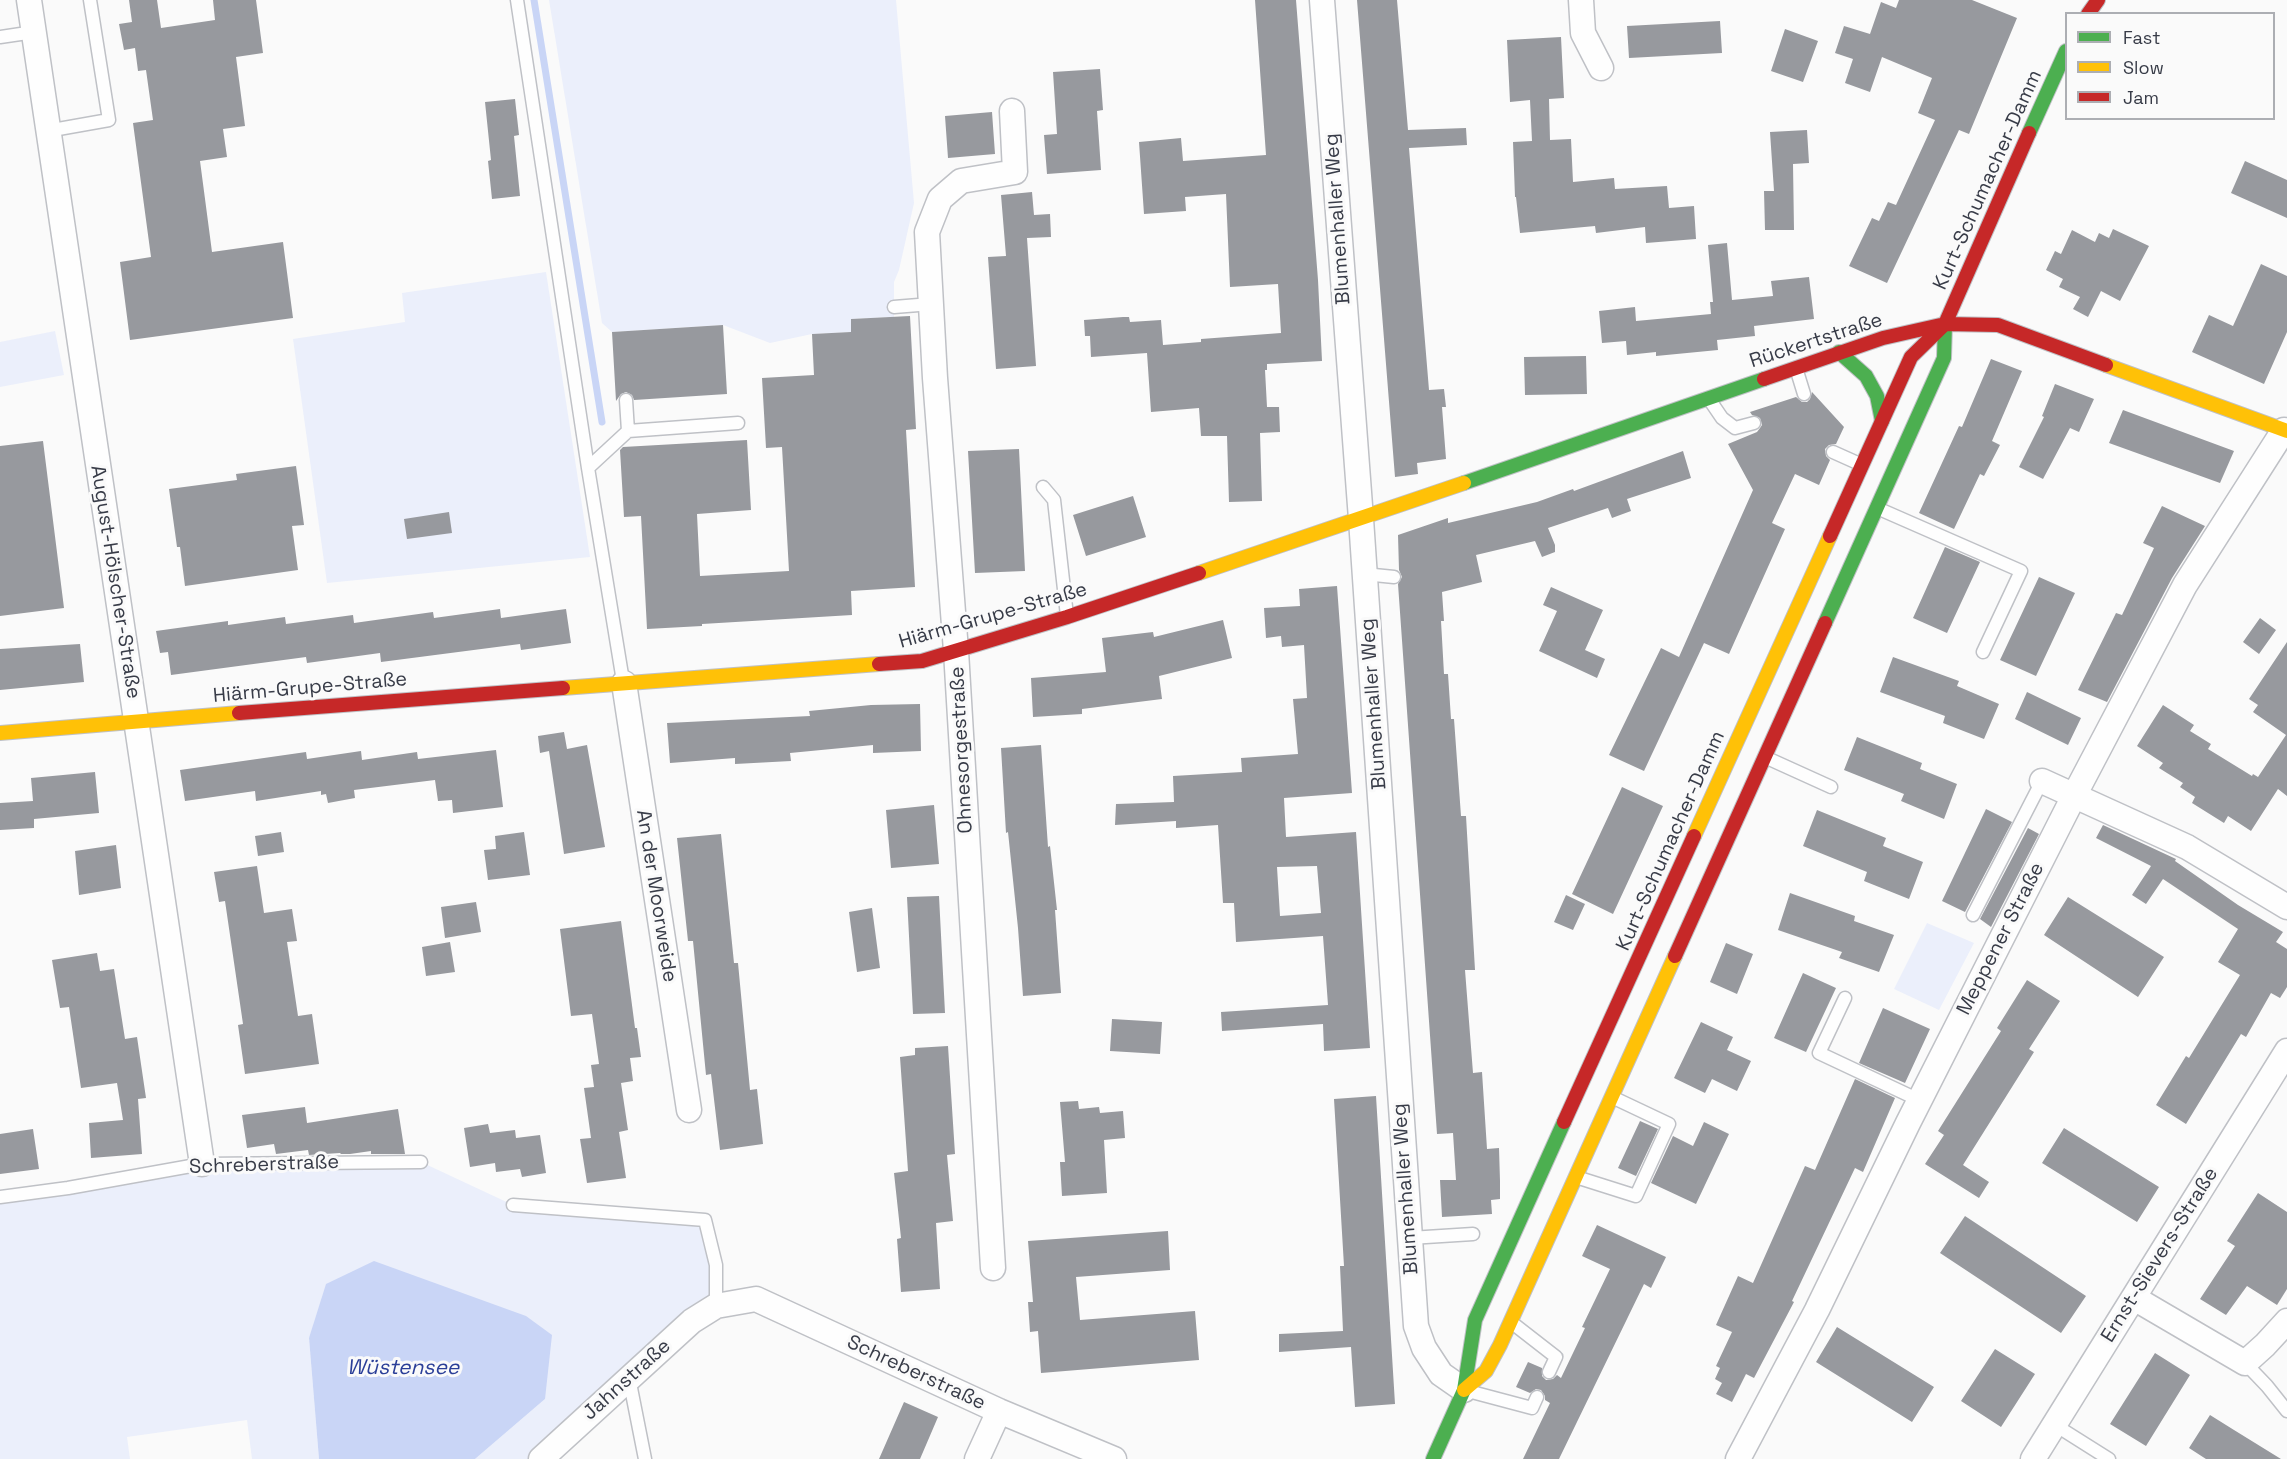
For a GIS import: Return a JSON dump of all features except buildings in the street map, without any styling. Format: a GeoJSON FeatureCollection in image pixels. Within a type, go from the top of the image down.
{"type":"FeatureCollection","features":[{"type":"Feature","properties":{"kind":"main road","name":"Kurt-Schumacher-Damm"},"geometry":{"type":"LineString","coordinates":[[1433,1459],[1464,1390],[1475,1320],[1614,1013],[1795,635],[1862,466],[1911,357],[1945,324],[2065,55]]}},
{"type":"Feature","properties":{"kind":"main road","name":"Rückertstraße"},"geometry":{"type":"LineString","coordinates":[[1361,519],[1839,352],[1883,338],[1945,324],[1998,325],[2285,431]]}},
{"type":"Feature","properties":{"kind":"main road","name":"Kurt-Schumacher-Damm"},"geometry":{"type":"LineString","coordinates":[[1464,1390],[1486,1371],[1511,1322],[1944,358],[1945,324]]}},
{"type":"Feature","properties":{"kind":"main road"},"geometry":{"type":"LineString","coordinates":[[1839,352],[1866,376],[1876,396],[1882,421]]}},
{"type":"Feature","properties":{"kind":"main road","name":"Hiärm-Grupe-Straße"},"geometry":{"type":"LineString","coordinates":[[0,733],[922,661],[1067,617],[1361,519]]}},
{"type":"Feature","properties":{"kind":"street","name":"August-Hölscher-Straße"},"geometry":{"type":"LineString","coordinates":[[29,0],[202,1164]]}},
{"type":"Feature","properties":{"kind":"street","name":"Blumenhaller Weg"},"geometry":{"type":"LineString","coordinates":[[1322,0],[1361,519],[1416,1326],[1424,1348],[1441,1374],[1464,1390]]}},
{"type":"Feature","properties":{"kind":"street"},"geometry":{"type":"LineString","coordinates":[[1581,0],[1583,33],[1601,68]]}},
{"type":"Feature","properties":{"kind":"street","name":"Ohnesorgestraße"},"geometry":{"type":"LineString","coordinates":[[993,1268],[956,651],[927,232],[940,199],[961,181],[1016,172],[1012,111]]}},
{"type":"Feature","properties":{"kind":"street","name":"Meppener Straße"},"geometry":{"type":"LineString","coordinates":[[1738,1459],[1817,1310],[1919,1100],[2074,794],[2185,585],[2285,431]]}},
{"type":"Feature","properties":{"kind":"street","name":"An der Moorweide"},"geometry":{"type":"LineString","coordinates":[[624,683],[689,1110]]}},
{"type":"Feature","properties":{"kind":"street"},"geometry":{"type":"LineString","coordinates":[[2042,781],[2187,847],[2287,907]]}},
{"type":"Feature","properties":{"kind":"street","name":"Ernst-Sievers-Straße"},"geometry":{"type":"LineString","coordinates":[[2033,1459],[2287,1051]]}},
{"type":"Feature","properties":{"kind":"street"},"geometry":{"type":"LineString","coordinates":[[2134,1298],[2245,1363],[2287,1321]]}},
{"type":"Feature","properties":{"kind":"street","name":"Schreberstraße"},"geometry":{"type":"LineString","coordinates":[[716,1306],[756,1299],[999,1411],[1114,1459]]}},
{"type":"Feature","properties":{"kind":"street","name":"Jahnstraße"},"geometry":{"type":"LineString","coordinates":[[541,1459],[692,1321],[716,1306]]}},
{"type":"Feature","properties":{"kind":"street"},"geometry":{"type":"LineString","coordinates":[[977,1459],[999,1411]]}},
{"type":"Feature","properties":{"kind":"lane"},"geometry":{"type":"LineString","coordinates":[[47,131],[109,120],[90,0]]}},
{"type":"Feature","properties":{"kind":"lane"},"geometry":{"type":"LineString","coordinates":[[517,0],[588,468],[624,683]]}},
{"type":"Feature","properties":{"kind":"lane"},"geometry":{"type":"LineString","coordinates":[[0,37],[34,32]]}},
{"type":"Feature","properties":{"kind":"lane"},"geometry":{"type":"LineString","coordinates":[[894,307],[931,304]]}},
{"type":"Feature","properties":{"kind":"lane"},"geometry":{"type":"LineString","coordinates":[[1796,367],[1804,394]]}},
{"type":"Feature","properties":{"kind":"lane"},"geometry":{"type":"LineString","coordinates":[[1708,398],[1722,418],[1735,428],[1754,423]]}},
{"type":"Feature","properties":{"kind":"lane"},"geometry":{"type":"LineString","coordinates":[[626,400],[628,430]]}},
{"type":"Feature","properties":{"kind":"lane"},"geometry":{"type":"LineString","coordinates":[[588,468],[628,430],[738,423]]}},
{"type":"Feature","properties":{"kind":"lane"},"geometry":{"type":"LineString","coordinates":[[1833,452],[1862,466]]}},
{"type":"Feature","properties":{"kind":"lane"},"geometry":{"type":"LineString","coordinates":[[1043,487],[1054,500],[1067,617]]}},
{"type":"Feature","properties":{"kind":"lane"},"geometry":{"type":"LineString","coordinates":[[1878,508],[2021,571],[1983,652]]}},
{"type":"Feature","properties":{"kind":"lane"},"geometry":{"type":"LineString","coordinates":[[1364,574],[1394,578]]}},
{"type":"Feature","properties":{"kind":"lane"},"geometry":{"type":"LineString","coordinates":[[1795,635],[1802,675]]}},
{"type":"Feature","properties":{"kind":"lane"},"geometry":{"type":"LineString","coordinates":[[1764,757],[1831,787]]}},
{"type":"Feature","properties":{"kind":"lane"},"geometry":{"type":"LineString","coordinates":[[1973,915],[2042,781]]}},
{"type":"Feature","properties":{"kind":"lane"},"geometry":{"type":"LineString","coordinates":[[1845,998],[1819,1053],[1919,1100]]}},
{"type":"Feature","properties":{"kind":"lane"},"geometry":{"type":"LineString","coordinates":[[1614,1013],[1623,1069]]}},
{"type":"Feature","properties":{"kind":"lane"},"geometry":{"type":"LineString","coordinates":[[1575,1177],[1636,1196],[1670,1124],[1611,1097]]}},
{"type":"Feature","properties":{"kind":"lane","name":"Schreberstraße"},"geometry":{"type":"LineString","coordinates":[[0,1197],[202,1164],[421,1162]]}},
{"type":"Feature","properties":{"kind":"lane"},"geometry":{"type":"LineString","coordinates":[[513,1204],[705,1220],[716,1265],[716,1306]]}},
{"type":"Feature","properties":{"kind":"lane"},"geometry":{"type":"LineString","coordinates":[[1410,1238],[1473,1234]]}},
{"type":"Feature","properties":{"kind":"lane"},"geometry":{"type":"LineString","coordinates":[[1511,1322],[1556,1357],[1549,1372]]}},
{"type":"Feature","properties":{"kind":"lane"},"geometry":{"type":"LineString","coordinates":[[2245,1363],[2287,1411]]}},
{"type":"Feature","properties":{"kind":"lane"},"geometry":{"type":"LineString","coordinates":[[629,1378],[645,1459]]}},
{"type":"Feature","properties":{"kind":"lane"},"geometry":{"type":"LineString","coordinates":[[1464,1390],[1532,1408],[1537,1397]]}},
{"type":"Feature","properties":{"kind":"lane"},"geometry":{"type":"LineString","coordinates":[[2055,1425],[2109,1459]]}},
{"type":"Feature","properties":{"kind":"shaded area"},"geometry":{"type":"Polygon","coordinates":[[[549,0],[896,0],[914,203],[899,270],[894,282],[894,317],[851,319],[851,332],[812,334],[770,343],[723,325],[612,332],[602,323],[549,0]]]}},
{"type":"Feature","properties":{"kind":"shaded area"},"geometry":{"type":"Polygon","coordinates":[[[546,272],[590,557],[327,583],[293,339],[405,322],[402,293],[546,272]]]}},
{"type":"Feature","properties":{"kind":"shaded area"},"geometry":{"type":"Polygon","coordinates":[[[55,331],[64,375],[0,387],[0,342],[55,331]]]}},
{"type":"Feature","properties":{"kind":"shaded area"},"geometry":{"type":"Polygon","coordinates":[[[1927,923],[1974,943],[1939,1010],[1894,989],[1927,923]]]}},
{"type":"Feature","properties":{"kind":"shaded area"},"geometry":{"type":"Polygon","coordinates":[[[421,1162],[513,1205],[705,1220],[716,1306],[541,1459],[475,1459],[545,1399],[309,1337],[319,1459],[252,1459],[247,1420],[127,1437],[130,1459],[0,1459],[0,1197],[202,1164],[421,1162]]]}},
{"type":"Feature","properties":{"kind":"water","name":"Wüstensee"},"geometry":{"type":"Polygon","coordinates":[[[374,1261],[526,1316],[552,1335],[545,1399],[475,1459],[319,1459],[309,1338],[326,1284],[374,1261]]]}},
{"type":"Feature","properties":{"kind":"waterway"},"geometry":{"type":"LineString","coordinates":[[534,0],[602,422]]}},
{"type":"Feature","properties":{"kind":"traffic: fast"},"geometry":{"type":"LineString","coordinates":[[2029,133],[2065,53]]}},
{"type":"Feature","properties":{"kind":"traffic: fast"},"geometry":{"type":"LineString","coordinates":[[1825,623],[1944,358],[1945,324]]}},
{"type":"Feature","properties":{"kind":"traffic: fast"},"geometry":{"type":"LineString","coordinates":[[1839,352],[1866,376],[1877,396],[1882,421]]}},
{"type":"Feature","properties":{"kind":"traffic: fast"},"geometry":{"type":"LineString","coordinates":[[1464,483],[1764,379]]}},
{"type":"Feature","properties":{"kind":"traffic: fast"},"geometry":{"type":"LineString","coordinates":[[1433,1459],[1464,1390],[1475,1320],[1564,1122]]}},
{"type":"Feature","properties":{"kind":"traffic: slow"},"geometry":{"type":"LineString","coordinates":[[2106,365],[2287,431]]}},
{"type":"Feature","properties":{"kind":"traffic: slow"},"geometry":{"type":"LineString","coordinates":[[1199,573],[1464,483]]}},
{"type":"Feature","properties":{"kind":"traffic: slow"},"geometry":{"type":"LineString","coordinates":[[1694,836],[1830,536]]}},
{"type":"Feature","properties":{"kind":"traffic: slow"},"geometry":{"type":"LineString","coordinates":[[563,688],[879,664]]}},
{"type":"Feature","properties":{"kind":"traffic: slow"},"geometry":{"type":"LineString","coordinates":[[0,733],[239,713]]}},
{"type":"Feature","properties":{"kind":"traffic: slow"},"geometry":{"type":"LineString","coordinates":[[1464,1390],[1486,1371],[1500,1345],[1675,956]]}},
{"type":"Feature","properties":{"kind":"traffic: jam"},"geometry":{"type":"LineString","coordinates":[[2089,12],[2098,0]]}},
{"type":"Feature","properties":{"kind":"traffic: jam"},"geometry":{"type":"LineString","coordinates":[[1830,536],[1911,357],[1945,324],[2029,133]]}},
{"type":"Feature","properties":{"kind":"traffic: jam"},"geometry":{"type":"LineString","coordinates":[[1764,379],[1883,338],[1945,324],[1998,325],[2106,365]]}},
{"type":"Feature","properties":{"kind":"traffic: jam"},"geometry":{"type":"LineString","coordinates":[[879,664],[922,661],[1067,617],[1199,573]]}},
{"type":"Feature","properties":{"kind":"traffic: jam"},"geometry":{"type":"LineString","coordinates":[[1675,956],[1825,623]]}},
{"type":"Feature","properties":{"kind":"traffic: jam"},"geometry":{"type":"LineString","coordinates":[[239,713],[563,688]]}},
{"type":"Feature","properties":{"kind":"traffic: jam"},"geometry":{"type":"LineString","coordinates":[[1564,1122],[1694,836]]}}]}
